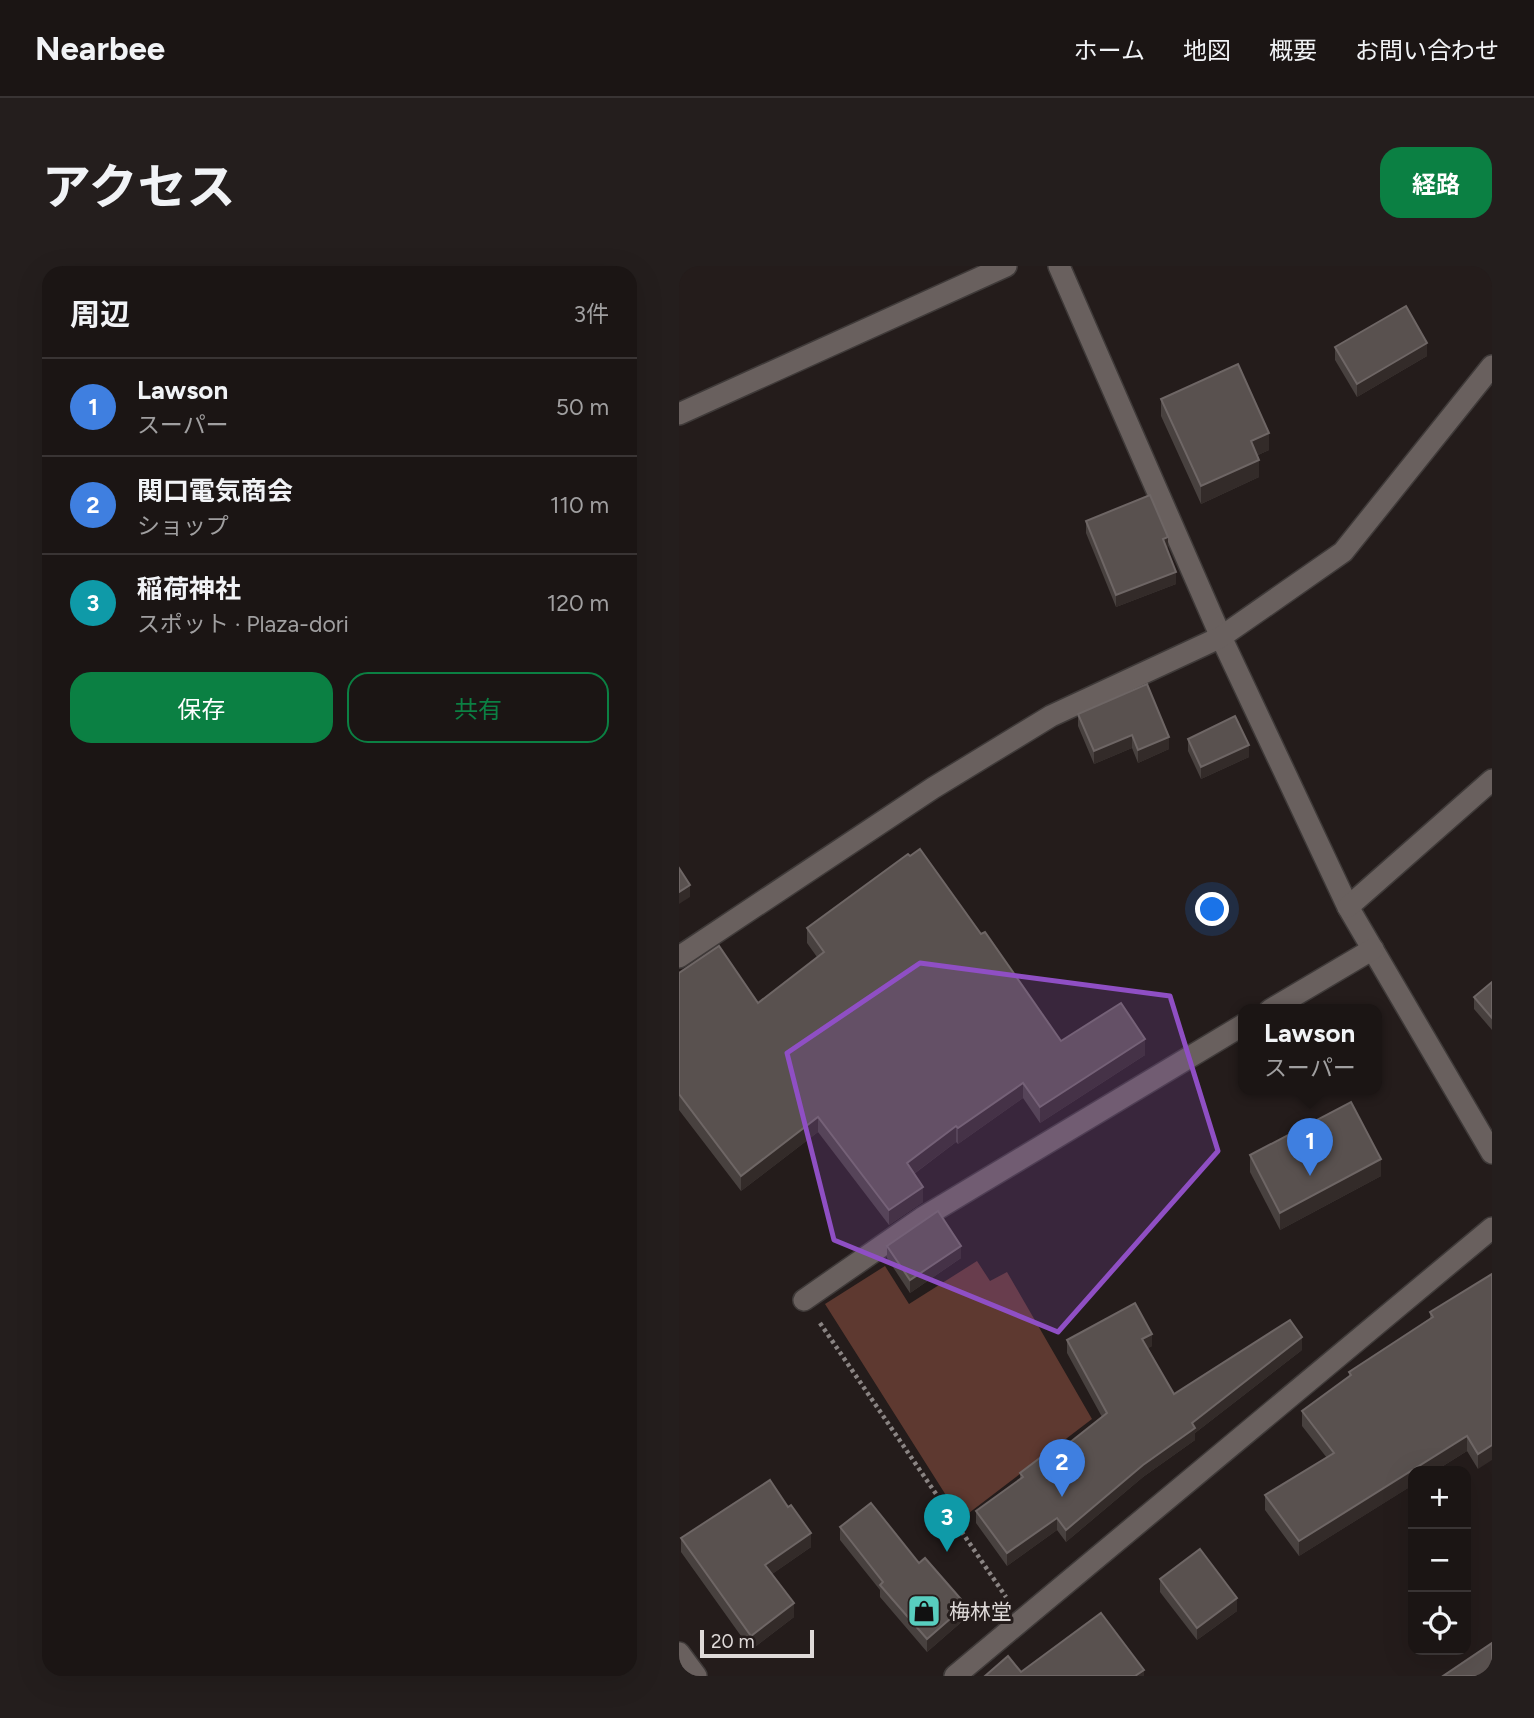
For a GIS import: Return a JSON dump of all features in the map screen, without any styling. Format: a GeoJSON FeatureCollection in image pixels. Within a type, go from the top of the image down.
{"type":"FeatureCollection","features":[{"type":"Feature","properties":{"kind":"street"},"geometry":{"type":"LineString","coordinates":[[679,414],[1006,266]]}},
{"type":"Feature","properties":{"kind":"street"},"geometry":{"type":"LineString","coordinates":[[1059,266],[1221,637],[1348,907],[1492,1153]]}},
{"type":"Feature","properties":{"kind":"street"},"geometry":{"type":"LineString","coordinates":[[679,957],[910,803],[1051,716],[1221,637],[1343,552],[1492,366]]}},
{"type":"Feature","properties":{"kind":"street"},"geometry":{"type":"LineString","coordinates":[[1348,907],[1492,780]]}},
{"type":"Feature","properties":{"kind":"street"},"geometry":{"type":"LineString","coordinates":[[1280,1004],[1373,949]]}},
{"type":"Feature","properties":{"kind":"street"},"geometry":{"type":"LineString","coordinates":[[804,1300],[922,1218],[1238,1029]]}},
{"type":"Feature","properties":{"kind":"street"},"geometry":{"type":"LineString","coordinates":[[955,1676],[1492,1228]]}},
{"type":"Feature","properties":{"kind":"street"},"geometry":{"type":"LineString","coordinates":[[679,1653],[696,1676]]}},
{"type":"Feature","properties":{"kind":"path"},"geometry":{"type":"LineString","coordinates":[[804,1300],[1022,1621]]}},
{"type":"Feature","properties":{"kind":"highlighted area"},"geometry":{"type":"Polygon","coordinates":[[[920,963],[1170,996],[1218,1151],[1058,1332],[834,1240],[787,1053],[920,963]]]}},
{"type":"Feature","properties":{"kind":"shaded area"},"geometry":{"type":"Polygon","coordinates":[[[977,1261],[990,1281],[1007,1272],[1092,1419],[961,1519],[825,1304],[885,1266],[909,1304],[977,1261]]]}},
{"type":"Feature","properties":{"kind":"building"},"geometry":{"type":"Polygon","coordinates":[[[1406,306],[1427,343],[1357,384],[1335,347],[1406,306]]]}},
{"type":"Feature","properties":{"kind":"building"},"geometry":{"type":"Polygon","coordinates":[[[1238,364],[1269,433],[1251,441],[1259,460],[1201,486],[1161,399],[1238,364]]]}},
{"type":"Feature","properties":{"kind":"building"},"geometry":{"type":"Polygon","coordinates":[[[1150,495],[1168,537],[1163,539],[1176,572],[1116,595],[1086,521],[1150,495]]]}},
{"type":"Feature","properties":{"kind":"building"},"geometry":{"type":"Polygon","coordinates":[[[1147,684],[1169,737],[1138,750],[1132,735],[1094,751],[1078,714],[1147,684]]]}},
{"type":"Feature","properties":{"kind":"building"},"geometry":{"type":"Polygon","coordinates":[[[1235,716],[1249,745],[1201,767],[1188,739],[1235,716]]]}},
{"type":"Feature","properties":{"kind":"building"},"geometry":{"type":"Polygon","coordinates":[[[920,849],[981,934],[985,932],[1061,1041],[1121,1003],[1145,1039],[1040,1107],[1023,1083],[958,1128],[956,1126],[907,1163],[923,1187],[889,1210],[818,1117],[741,1176],[679,1094],[679,973],[719,946],[758,1003],[824,952],[807,928],[908,854],[910,856],[920,849]]]}},
{"type":"Feature","properties":{"kind":"building"},"geometry":{"type":"Polygon","coordinates":[[[679,868],[690,885],[679,892],[679,868]]]}},
{"type":"Feature","properties":{"kind":"building"},"geometry":{"type":"Polygon","coordinates":[[[1492,982],[1492,1018],[1474,997],[1492,982]]]}},
{"type":"Feature","properties":{"kind":"building"},"geometry":{"type":"Polygon","coordinates":[[[1351,1102],[1381,1159],[1280,1213],[1250,1155],[1351,1102]]]}},
{"type":"Feature","properties":{"kind":"building"},"geometry":{"type":"Polygon","coordinates":[[[938,1211],[961,1246],[910,1280],[887,1246],[938,1211]]]}},
{"type":"Feature","properties":{"kind":"building"},"geometry":{"type":"Polygon","coordinates":[[[1492,1274],[1492,1445],[1478,1454],[1467,1436],[1419,1466],[1408,1466],[1408,1473],[1299,1541],[1265,1495],[1334,1453],[1302,1411],[1351,1375],[1349,1372],[1433,1317],[1430,1312],[1492,1274]]]}},
{"type":"Feature","properties":{"kind":"building"},"geometry":{"type":"Polygon","coordinates":[[[1135,1303],[1152,1334],[1142,1339],[1174,1394],[1290,1320],[1302,1337],[1192,1423],[1195,1428],[1143,1465],[1066,1530],[1057,1518],[1007,1553],[976,1511],[1023,1477],[1020,1473],[1061,1442],[1064,1447],[1107,1413],[1067,1340],[1135,1303]]]}},
{"type":"Feature","properties":{"kind":"building"},"geometry":{"type":"Polygon","coordinates":[[[770,1480],[788,1507],[791,1505],[811,1533],[765,1565],[794,1603],[751,1636],[681,1538],[770,1480]]]}},
{"type":"Feature","properties":{"kind":"building"},"geometry":{"type":"Polygon","coordinates":[[[871,1503],[919,1563],[925,1558],[966,1605],[927,1639],[880,1585],[883,1582],[840,1527],[871,1503]]]}},
{"type":"Feature","properties":{"kind":"building"},"geometry":{"type":"Polygon","coordinates":[[[1200,1549],[1237,1598],[1197,1628],[1160,1579],[1200,1549]]]}},
{"type":"Feature","properties":{"kind":"building"},"geometry":{"type":"Polygon","coordinates":[[[1101,1613],[1144,1670],[1135,1676],[985,1676],[1008,1656],[1021,1672],[1101,1613]]]}},
{"type":"Feature","properties":{"kind":"building"},"geometry":{"type":"Polygon","coordinates":[[[1492,1643],[1492,1676],[1443,1676],[1492,1643]]]}},
{"type":"Feature","properties":{"kind":"place","name":"Lawson"},"geometry":{"type":"Point","coordinates":[1310,1176]}},
{"type":"Feature","properties":{"kind":"place","name":"関口電気商会"},"geometry":{"type":"Point","coordinates":[1062,1497]}},
{"type":"Feature","properties":{"kind":"place","name":"稲荷神社"},"geometry":{"type":"Point","coordinates":[947,1552]}},
{"type":"Feature","properties":{"kind":"place","name":"梅林堂"},"geometry":{"type":"Point","coordinates":[924,1611]}}]}
